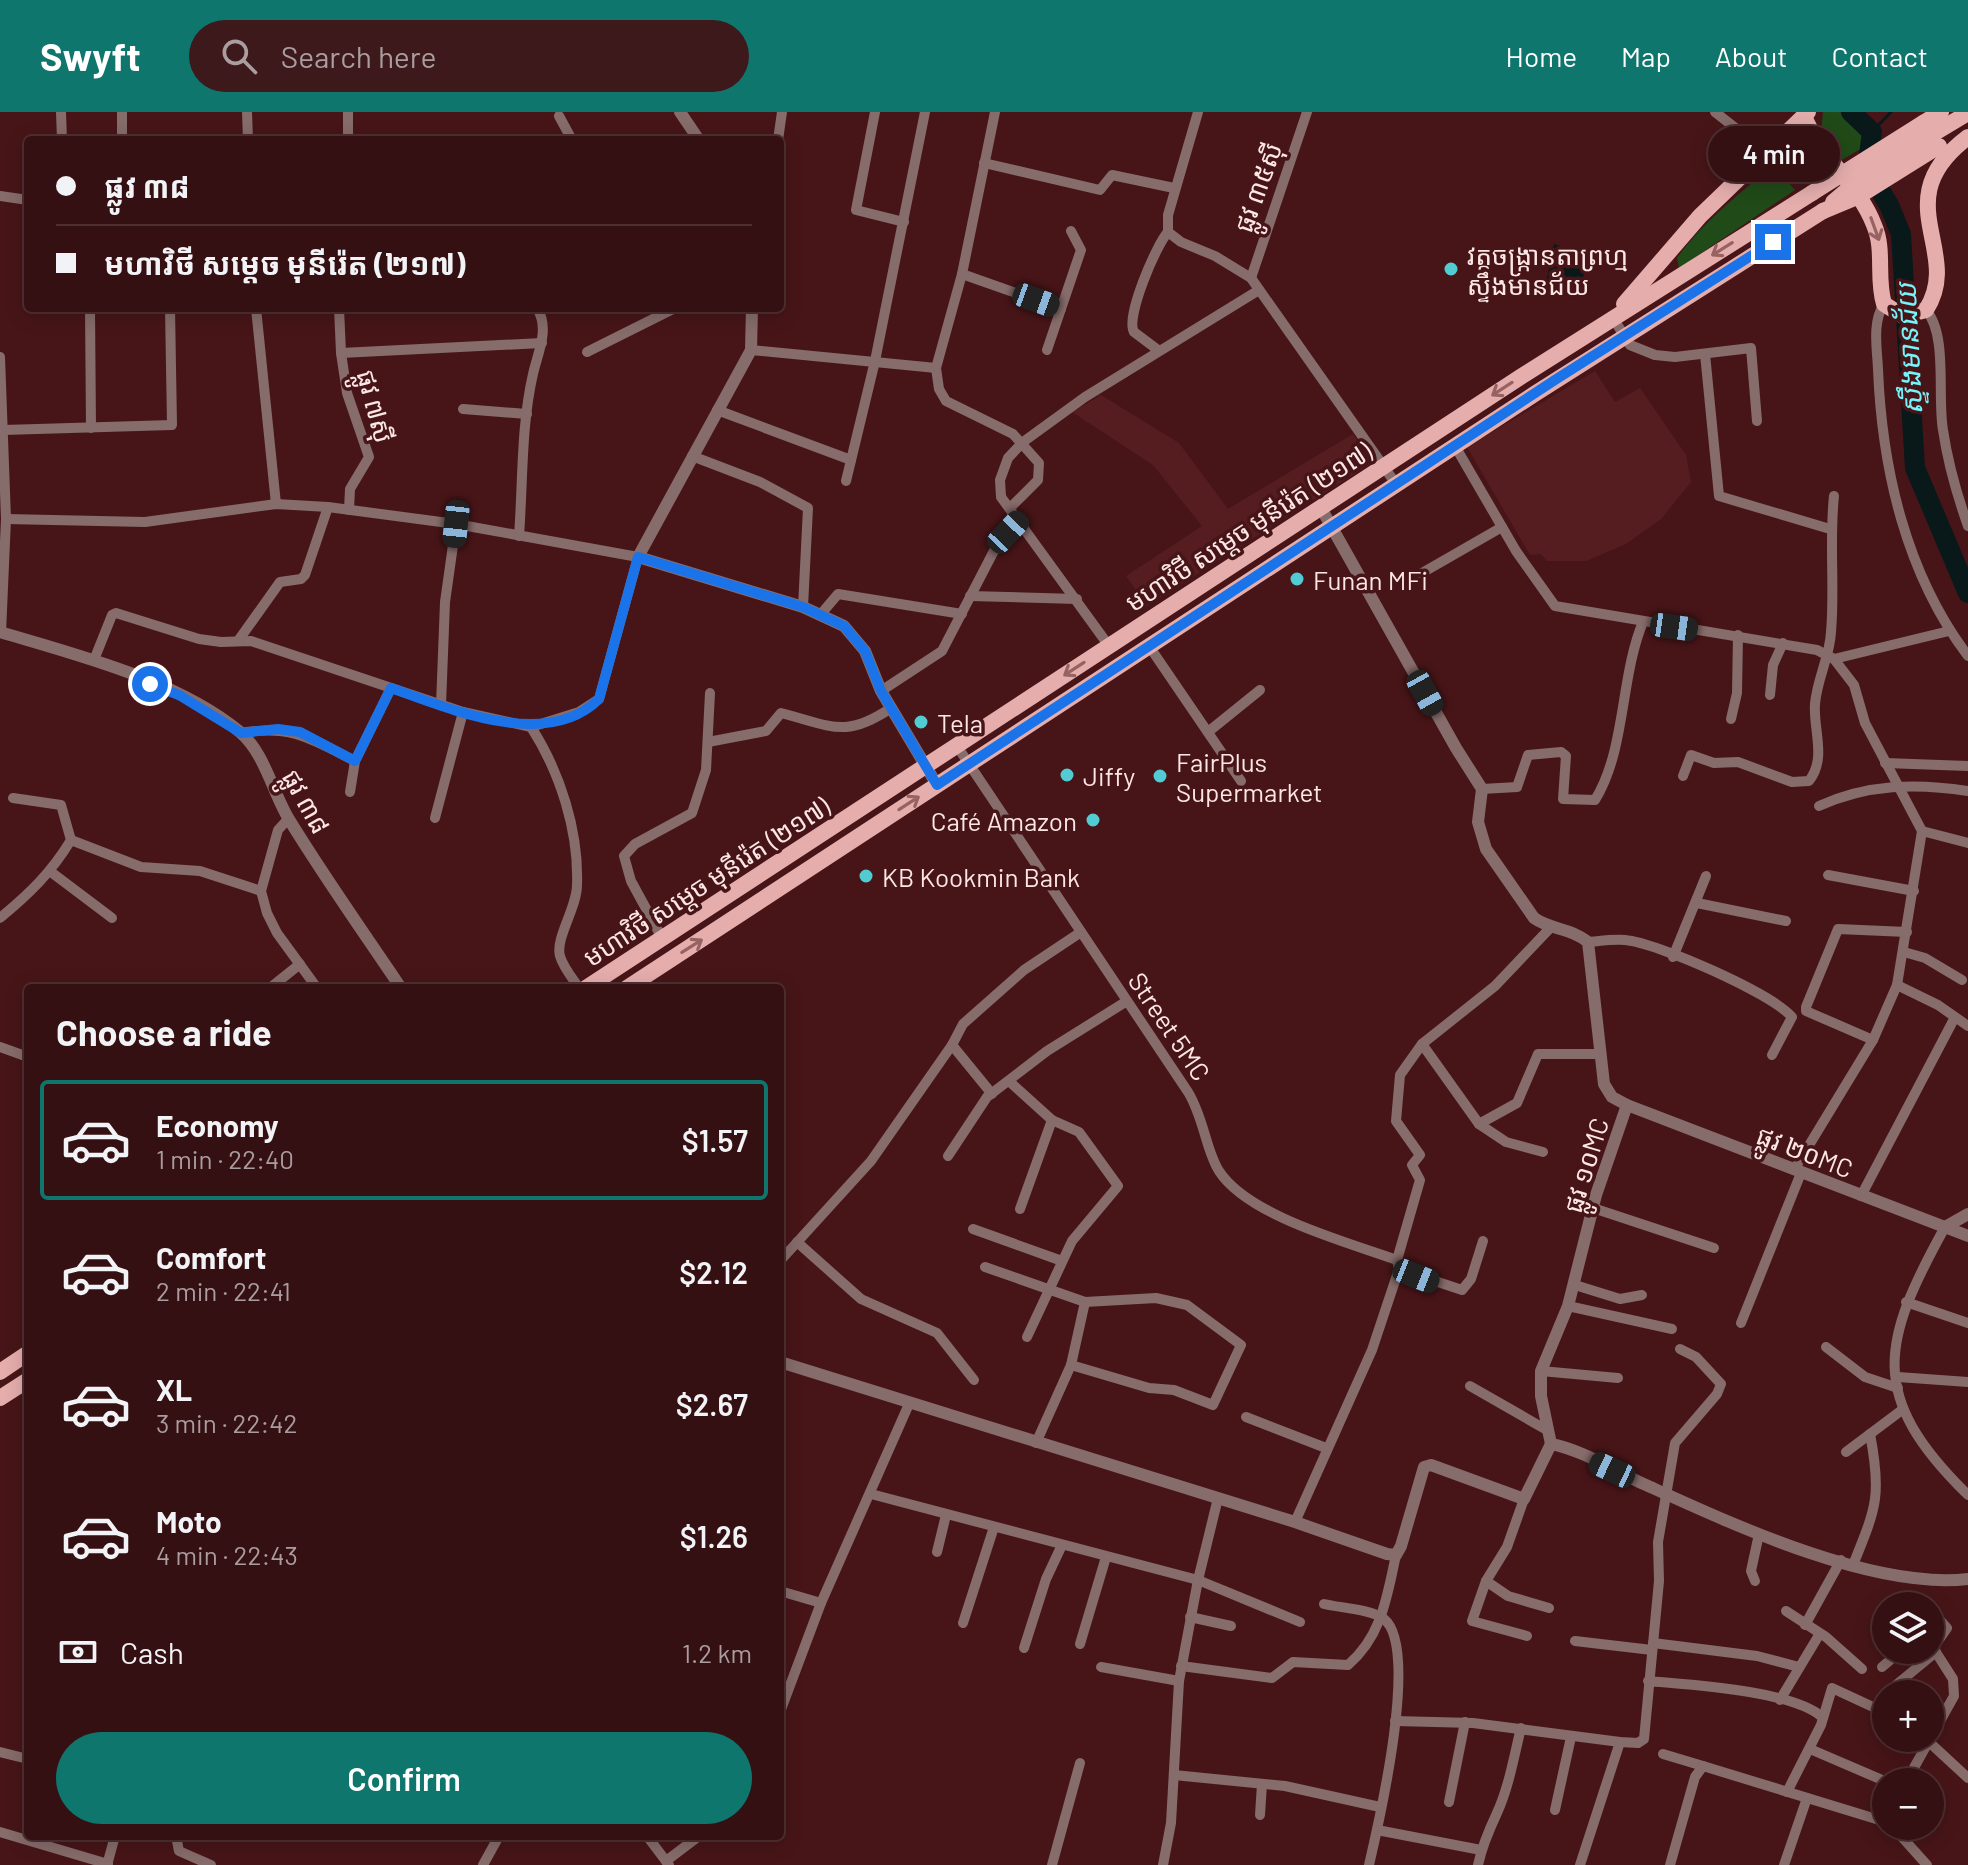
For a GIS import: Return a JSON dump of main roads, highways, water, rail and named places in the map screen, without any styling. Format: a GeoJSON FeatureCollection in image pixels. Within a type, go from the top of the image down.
{"type":"FeatureCollection","features":[{"type":"Feature","properties":{"kind":"main road","name":"មហាវិថី សម្តេច មុនីរ៉េត (២១៧)"},"geometry":{"type":"LineString","coordinates":[[633,984],[1396,484],[1823,211],[1853,185],[1931,135],[1941,112]]}},
{"type":"Feature","properties":{"kind":"main road"},"geometry":{"type":"LineString","coordinates":[[1613,318],[1700,216],[1804,113],[1819,148],[1873,221],[1880,246],[1884,304],[1903,316],[1925,310],[1936,289],[1926,205],[1930,183],[1946,154],[1968,137]]}},
{"type":"Feature","properties":{"kind":"main road"},"geometry":{"type":"LineString","coordinates":[[1931,135],[1968,113]]}},
{"type":"Feature","properties":{"kind":"main road","name":"មហាវិថី សម្តេច មុនីរ៉េត (២១៧)"},"geometry":{"type":"LineString","coordinates":[[592,984],[1613,318],[1812,193],[1931,135],[1968,128]]}},
{"type":"Feature","properties":{"kind":"main road"},"geometry":{"type":"LineString","coordinates":[[1,1370],[24,1356]]}},
{"type":"Feature","properties":{"kind":"main road"},"geometry":{"type":"LineString","coordinates":[[0,1398],[22,1384]]}},
{"type":"Feature","properties":{"kind":"waterway","name":"ស្ទឹងមានជ័យ"},"geometry":{"type":"LineString","coordinates":[[1851,112],[1872,132],[1867,169],[1889,205],[1901,234],[1915,468],[1968,593]]}},
{"type":"Feature","properties":{"kind":"waterway"},"geometry":{"type":"LineString","coordinates":[[1872,132],[1891,112]]}},
{"type":"Feature","properties":{"kind":"place","name":"វត្តចង្ក្រានតាព្រហ្ម ស្ទឹងមានជ័យ"},"geometry":{"type":"Point","coordinates":[1451,269]}},
{"type":"Feature","properties":{"kind":"place","name":"Funan MFi"},"geometry":{"type":"Point","coordinates":[1297,579]}},
{"type":"Feature","properties":{"kind":"place","name":"Tela"},"geometry":{"type":"Point","coordinates":[921,722]}},
{"type":"Feature","properties":{"kind":"place","name":"Jiffy"},"geometry":{"type":"Point","coordinates":[1067,775]}},
{"type":"Feature","properties":{"kind":"place","name":"FairPlus Supermarket"},"geometry":{"type":"Point","coordinates":[1160,776]}},
{"type":"Feature","properties":{"kind":"place","name":"Café Amazon"},"geometry":{"type":"Point","coordinates":[1093,820]}},
{"type":"Feature","properties":{"kind":"place","name":"KB Kookmin Bank"},"geometry":{"type":"Point","coordinates":[866,876]}}]}
